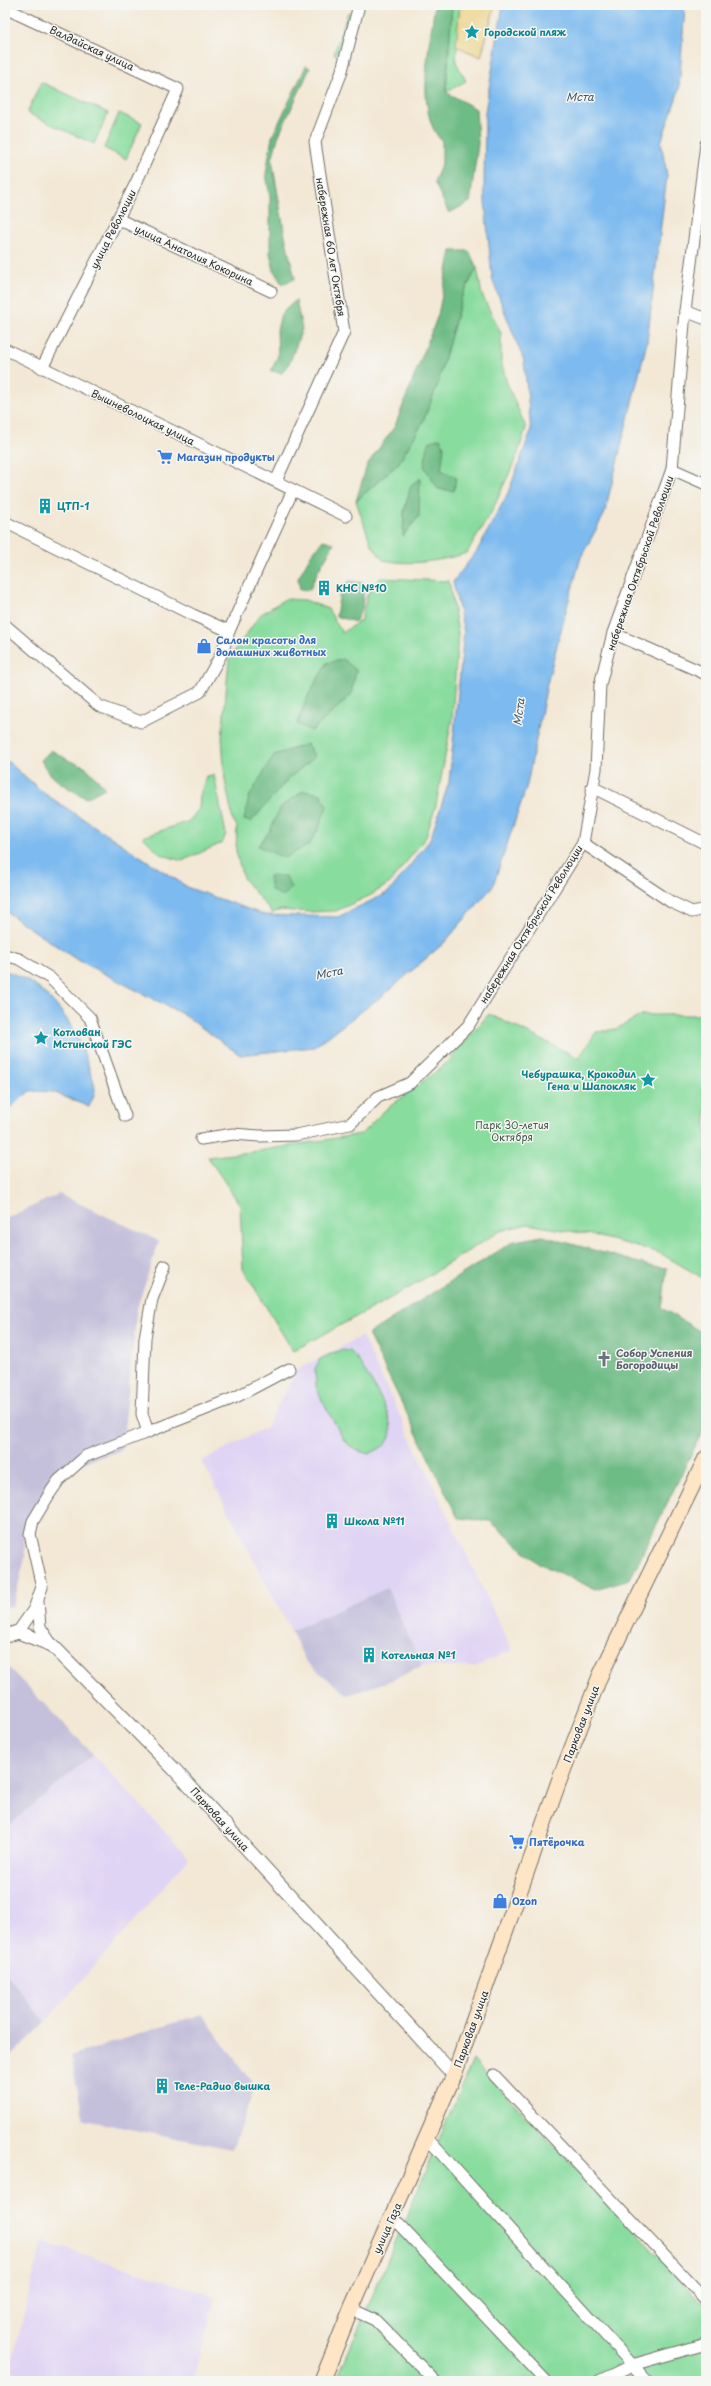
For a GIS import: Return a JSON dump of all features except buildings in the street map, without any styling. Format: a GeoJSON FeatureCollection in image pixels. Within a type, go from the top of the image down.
{"type":"FeatureCollection","features":[{"type":"Feature","properties":{"kind":"main road","name":"Парковая улица"},"geometry":{"type":"LineString","coordinates":[[454,2075],[559,1781],[600,1676],[706,1459]]}},
{"type":"Feature","properties":{"kind":"main road","name":"улица Газа"},"geometry":{"type":"LineString","coordinates":[[322,2381],[351,2309],[454,2075]]}},
{"type":"Feature","properties":{"kind":"street","name":"набережная 60 лет Октября"},"geometry":{"type":"LineString","coordinates":[[276,481],[344,332],[315,142],[341,74],[359,5]]}},
{"type":"Feature","properties":{"kind":"street","name":"Валдайская улица"},"geometry":{"type":"LineString","coordinates":[[5,8],[178,88]]}},
{"type":"Feature","properties":{"kind":"street","name":"улица Революции"},"geometry":{"type":"LineString","coordinates":[[42,368],[118,219],[178,88]]}},
{"type":"Feature","properties":{"kind":"street","name":"набережная Октябрьской Революции"},"geometry":{"type":"LineString","coordinates":[[202,1139],[233,1134],[259,1136],[296,1135],[350,1124],[378,1097],[410,1083],[468,1026],[583,843],[596,769],[600,685],[613,633],[672,469],[685,311],[706,144]]}},
{"type":"Feature","properties":{"kind":"street","name":"улица Анатолия Кокорина"},"geometry":{"type":"LineString","coordinates":[[118,219],[271,291]]}},
{"type":"Feature","properties":{"kind":"street"},"geometry":{"type":"LineString","coordinates":[[685,311],[706,319]]}},
{"type":"Feature","properties":{"kind":"street","name":"Вышневолоцкая улица"},"geometry":{"type":"LineString","coordinates":[[5,349],[346,516]]}},
{"type":"Feature","properties":{"kind":"street"},"geometry":{"type":"LineString","coordinates":[[672,469],[706,484]]}},
{"type":"Feature","properties":{"kind":"street"},"geometry":{"type":"LineString","coordinates":[[5,625],[99,706],[141,722],[200,692],[222,653],[229,630],[293,490]]}},
{"type":"Feature","properties":{"kind":"street"},"geometry":{"type":"LineString","coordinates":[[5,522],[193,615],[229,630]]}},
{"type":"Feature","properties":{"kind":"street"},"geometry":{"type":"LineString","coordinates":[[613,633],[706,674]]}},
{"type":"Feature","properties":{"kind":"street"},"geometry":{"type":"LineString","coordinates":[[592,787],[706,844]]}},
{"type":"Feature","properties":{"kind":"street"},"geometry":{"type":"LineString","coordinates":[[583,843],[671,902],[692,912],[706,909]]}},
{"type":"Feature","properties":{"kind":"street"},"geometry":{"type":"LineString","coordinates":[[5,955],[19,959],[50,978],[90,1018],[125,1116]]}},
{"type":"Feature","properties":{"kind":"street"},"geometry":{"type":"LineString","coordinates":[[148,1432],[142,1414],[145,1338],[152,1299],[165,1266]]}},
{"type":"Feature","properties":{"kind":"street"},"geometry":{"type":"LineString","coordinates":[[5,1636],[18,1632],[34,1609],[42,1587],[40,1571],[32,1551],[30,1534],[33,1521],[59,1480],[86,1456],[234,1398],[289,1369]]}},
{"type":"Feature","properties":{"kind":"street"},"geometry":{"type":"LineString","coordinates":[[38,1598],[40,1627],[52,1645]]}},
{"type":"Feature","properties":{"kind":"street","name":"Парковая улица"},"geometry":{"type":"LineString","coordinates":[[18,1632],[52,1645],[174,1769],[454,2075]]}},
{"type":"Feature","properties":{"kind":"street"},"geometry":{"type":"LineString","coordinates":[[494,2075],[706,2300]]}},
{"type":"Feature","properties":{"kind":"street"},"geometry":{"type":"LineString","coordinates":[[427,2138],[647,2381]]}},
{"type":"Feature","properties":{"kind":"street"},"geometry":{"type":"LineString","coordinates":[[392,2217],[546,2381]]}},
{"type":"Feature","properties":{"kind":"street"},"geometry":{"type":"LineString","coordinates":[[351,2309],[375,2320],[435,2381]]}},
{"type":"Feature","properties":{"kind":"street"},"geometry":{"type":"LineString","coordinates":[[599,2381],[632,2365],[706,2344]]}},
{"type":"Feature","properties":{"kind":"shaded area"},"geometry":{"type":"Polygon","coordinates":[[[59,1194],[159,1241],[137,1308],[122,1450],[70,1467],[24,1532],[25,1558],[13,1606],[5,1607],[5,1219],[59,1194]]]}},
{"type":"Feature","properties":{"kind":"shaded area"},"geometry":{"type":"Polygon","coordinates":[[[362,1336],[512,1650],[475,1667],[422,1666],[387,1588],[291,1631],[202,1461],[266,1427],[297,1370],[362,1336]]]}},
{"type":"Feature","properties":{"kind":"shaded area"},"geometry":{"type":"Polygon","coordinates":[[[387,1588],[422,1666],[392,1680],[348,1695],[306,1662],[291,1631],[387,1588]]]}},
{"type":"Feature","properties":{"kind":"shaded area"},"geometry":{"type":"Polygon","coordinates":[[[5,1664],[93,1754],[5,1829],[5,1664]]]}},
{"type":"Feature","properties":{"kind":"shaded area"},"geometry":{"type":"Polygon","coordinates":[[[93,1754],[189,1858],[45,2022],[5,1972],[5,1829],[93,1754]]]}},
{"type":"Feature","properties":{"kind":"shaded area"},"geometry":{"type":"Polygon","coordinates":[[[5,1972],[45,2022],[5,2062],[5,1972]]]}},
{"type":"Feature","properties":{"kind":"shaded area"},"geometry":{"type":"Polygon","coordinates":[[[202,2014],[255,2087],[232,2149],[84,2120],[70,2056],[202,2014]]]}},
{"type":"Feature","properties":{"kind":"shaded area"},"geometry":{"type":"Polygon","coordinates":[[[42,2241],[216,2297],[193,2381],[43,2381],[10,2371],[42,2241]]]}},
{"type":"Feature","properties":{"kind":"green space"},"geometry":{"type":"Polygon","coordinates":[[[435,5],[452,5],[446,92],[476,109],[478,144],[470,202],[449,213],[434,182],[442,163],[442,141],[433,129],[428,113],[426,95],[428,56],[435,5]]]}},
{"type":"Feature","properties":{"kind":"green space"},"geometry":{"type":"Polygon","coordinates":[[[452,5],[460,5],[456,62],[466,81],[446,92],[452,5]]]}},
{"type":"Feature","properties":{"kind":"green space"},"geometry":{"type":"Polygon","coordinates":[[[348,12],[353,14],[341,56],[334,54],[348,12]]]}},
{"type":"Feature","properties":{"kind":"green space"},"geometry":{"type":"Polygon","coordinates":[[[306,66],[310,68],[278,137],[272,160],[285,236],[295,279],[282,284],[274,271],[270,253],[270,197],[266,174],[272,137],[306,66]]]}},
{"type":"Feature","properties":{"kind":"green space"},"geometry":{"type":"Polygon","coordinates":[[[41,82],[108,113],[94,144],[27,113],[41,82]]]}},
{"type":"Feature","properties":{"kind":"green space"},"geometry":{"type":"Polygon","coordinates":[[[119,113],[142,123],[126,159],[104,148],[119,113]]]}},
{"type":"Feature","properties":{"kind":"green space"},"geometry":{"type":"Polygon","coordinates":[[[451,251],[469,251],[477,268],[462,296],[437,386],[422,424],[398,464],[356,501],[367,465],[395,426],[438,315],[451,251]]]}},
{"type":"Feature","properties":{"kind":"green space"},"geometry":{"type":"Polygon","coordinates":[[[477,268],[482,295],[501,333],[501,361],[507,383],[526,428],[517,456],[492,511],[467,553],[415,563],[383,560],[371,544],[356,501],[398,464],[422,424],[437,386],[462,296],[477,268]],[[420,479],[411,485],[404,512],[404,535],[420,479]]]}},
{"type":"Feature","properties":{"kind":"green space"},"geometry":{"type":"Polygon","coordinates":[[[296,300],[302,329],[290,362],[282,373],[271,371],[278,356],[277,330],[281,314],[296,300]]]}},
{"type":"Feature","properties":{"kind":"green space"},"geometry":{"type":"Polygon","coordinates":[[[440,438],[444,447],[441,470],[456,477],[454,491],[438,489],[424,466],[429,442],[440,438]]]}},
{"type":"Feature","properties":{"kind":"green space"},"geometry":{"type":"Polygon","coordinates":[[[420,478],[419,516],[403,536],[404,512],[411,485],[420,478]]]}},
{"type":"Feature","properties":{"kind":"green space"},"geometry":{"type":"Polygon","coordinates":[[[323,540],[334,543],[312,583],[310,590],[300,590],[298,578],[311,555],[323,540]]]}},
{"type":"Feature","properties":{"kind":"green space"},"geometry":{"type":"Polygon","coordinates":[[[380,578],[449,581],[458,633],[452,719],[436,805],[426,837],[390,883],[371,895],[336,911],[309,912],[281,910],[272,913],[243,878],[236,851],[237,826],[233,820],[225,780],[222,738],[229,659],[260,615],[285,599],[305,600],[328,609],[342,633],[361,620],[367,595],[380,578]],[[327,663],[309,694],[297,723],[312,731],[351,695],[356,670],[327,663]],[[307,744],[271,797],[289,778],[315,757],[307,744]],[[303,791],[280,808],[270,831],[258,846],[321,794],[303,791]]]}},
{"type":"Feature","properties":{"kind":"green space"},"geometry":{"type":"Polygon","coordinates":[[[350,581],[364,583],[362,608],[355,622],[336,616],[341,586],[350,581]]]}},
{"type":"Feature","properties":{"kind":"green space"},"geometry":{"type":"Polygon","coordinates":[[[343,659],[356,670],[351,695],[312,731],[297,724],[309,694],[327,663],[343,659]]]}},
{"type":"Feature","properties":{"kind":"green space"},"geometry":{"type":"Polygon","coordinates":[[[307,744],[315,757],[289,778],[251,822],[244,820],[249,797],[274,755],[307,744]]]}},
{"type":"Feature","properties":{"kind":"green space"},"geometry":{"type":"Polygon","coordinates":[[[51,750],[70,761],[85,766],[105,788],[86,798],[72,791],[54,778],[44,767],[41,760],[51,750]]]}},
{"type":"Feature","properties":{"kind":"green space"},"geometry":{"type":"Polygon","coordinates":[[[214,775],[226,834],[222,843],[182,861],[160,854],[143,837],[189,821],[199,809],[200,796],[206,776],[214,775]]]}},
{"type":"Feature","properties":{"kind":"green space"},"geometry":{"type":"Polygon","coordinates":[[[303,791],[321,794],[327,806],[318,830],[309,845],[284,858],[258,846],[270,831],[280,808],[303,791]]]}},
{"type":"Feature","properties":{"kind":"green space"},"geometry":{"type":"Polygon","coordinates":[[[269,876],[286,876],[291,888],[283,897],[271,890],[269,876]]]}},
{"type":"Feature","properties":{"kind":"green space","name":"Парк 30-летия Октября"},"geometry":{"type":"Polygon","coordinates":[[[706,1010],[706,1280],[660,1253],[593,1235],[527,1224],[500,1231],[409,1288],[293,1351],[243,1269],[240,1205],[208,1157],[258,1151],[361,1134],[384,1111],[447,1063],[489,1014],[579,1058],[596,1032],[616,1029],[642,1015],[699,1015],[706,1010]]]}},
{"type":"Feature","properties":{"kind":"green space"},"geometry":{"type":"Polygon","coordinates":[[[543,1236],[654,1267],[667,1268],[662,1308],[706,1335],[706,1424],[630,1579],[595,1589],[538,1563],[490,1521],[458,1518],[368,1334],[514,1241],[543,1236]]]}},
{"type":"Feature","properties":{"kind":"green space"},"geometry":{"type":"Polygon","coordinates":[[[340,1350],[350,1351],[356,1357],[385,1407],[389,1418],[391,1428],[389,1440],[387,1443],[369,1454],[355,1450],[344,1440],[316,1386],[315,1369],[320,1359],[340,1350]]]}},
{"type":"Feature","properties":{"kind":"green space"},"geometry":{"type":"Polygon","coordinates":[[[473,2060],[706,2307],[706,2381],[336,2381],[473,2060]]]}},
{"type":"Feature","properties":{"kind":"sand","name":"Городской пляж"},"geometry":{"type":"Polygon","coordinates":[[[460,5],[495,5],[481,57],[456,46],[460,5]]]}},
{"type":"Feature","properties":{"kind":"water","name":"Мста"},"geometry":{"type":"Polygon","coordinates":[[[503,5],[685,5],[679,90],[661,142],[667,175],[647,342],[604,515],[581,557],[547,684],[527,785],[493,886],[444,943],[386,993],[314,1047],[240,1055],[184,1015],[74,958],[5,911],[5,759],[45,794],[189,888],[265,915],[338,917],[389,892],[430,840],[449,782],[464,632],[453,582],[477,551],[508,493],[531,431],[524,361],[492,279],[484,190],[485,112],[503,5]]]}},
{"type":"Feature","properties":{"kind":"water","name":"Котлован Мстинской ГЭС"},"geometry":{"type":"Polygon","coordinates":[[[5,971],[21,977],[36,986],[49,997],[70,1025],[85,1056],[95,1090],[89,1107],[53,1092],[30,1091],[5,1112],[5,971]]]}},
{"type":"Feature","properties":{"kind":"place","name":"Городской пляж"},"geometry":{"type":"Point","coordinates":[472,32]}},
{"type":"Feature","properties":{"kind":"place","name":"Магазин продукты"},"geometry":{"type":"Point","coordinates":[165,457]}},
{"type":"Feature","properties":{"kind":"place","name":"ЦТП-1"},"geometry":{"type":"Point","coordinates":[45,506]}},
{"type":"Feature","properties":{"kind":"place","name":"КНС №10"},"geometry":{"type":"Point","coordinates":[324,588]}},
{"type":"Feature","properties":{"kind":"place","name":"Салон красоты для домашних животных"},"geometry":{"type":"Point","coordinates":[204,646]}},
{"type":"Feature","properties":{"kind":"place","name":"Котлован Мстинской ГЭС"},"geometry":{"type":"Point","coordinates":[41,1038]}},
{"type":"Feature","properties":{"kind":"place","name":"Чебурашка, Крокодил Гена и Шапокляк"},"geometry":{"type":"Point","coordinates":[648,1080]}},
{"type":"Feature","properties":{"kind":"place","name":"Собор Успения Богородицы"},"geometry":{"type":"Point","coordinates":[604,1359]}},
{"type":"Feature","properties":{"kind":"place","name":"Школа №11"},"geometry":{"type":"Point","coordinates":[332,1521]}},
{"type":"Feature","properties":{"kind":"place","name":"Котельная №1"},"geometry":{"type":"Point","coordinates":[369,1655]}},
{"type":"Feature","properties":{"kind":"place","name":"Пятёрочка"},"geometry":{"type":"Point","coordinates":[517,1842]}},
{"type":"Feature","properties":{"kind":"place","name":"Ozon"},"geometry":{"type":"Point","coordinates":[500,1901]}},
{"type":"Feature","properties":{"kind":"place","name":"Теле-Радио вышка"},"geometry":{"type":"Point","coordinates":[162,2086]}}]}
